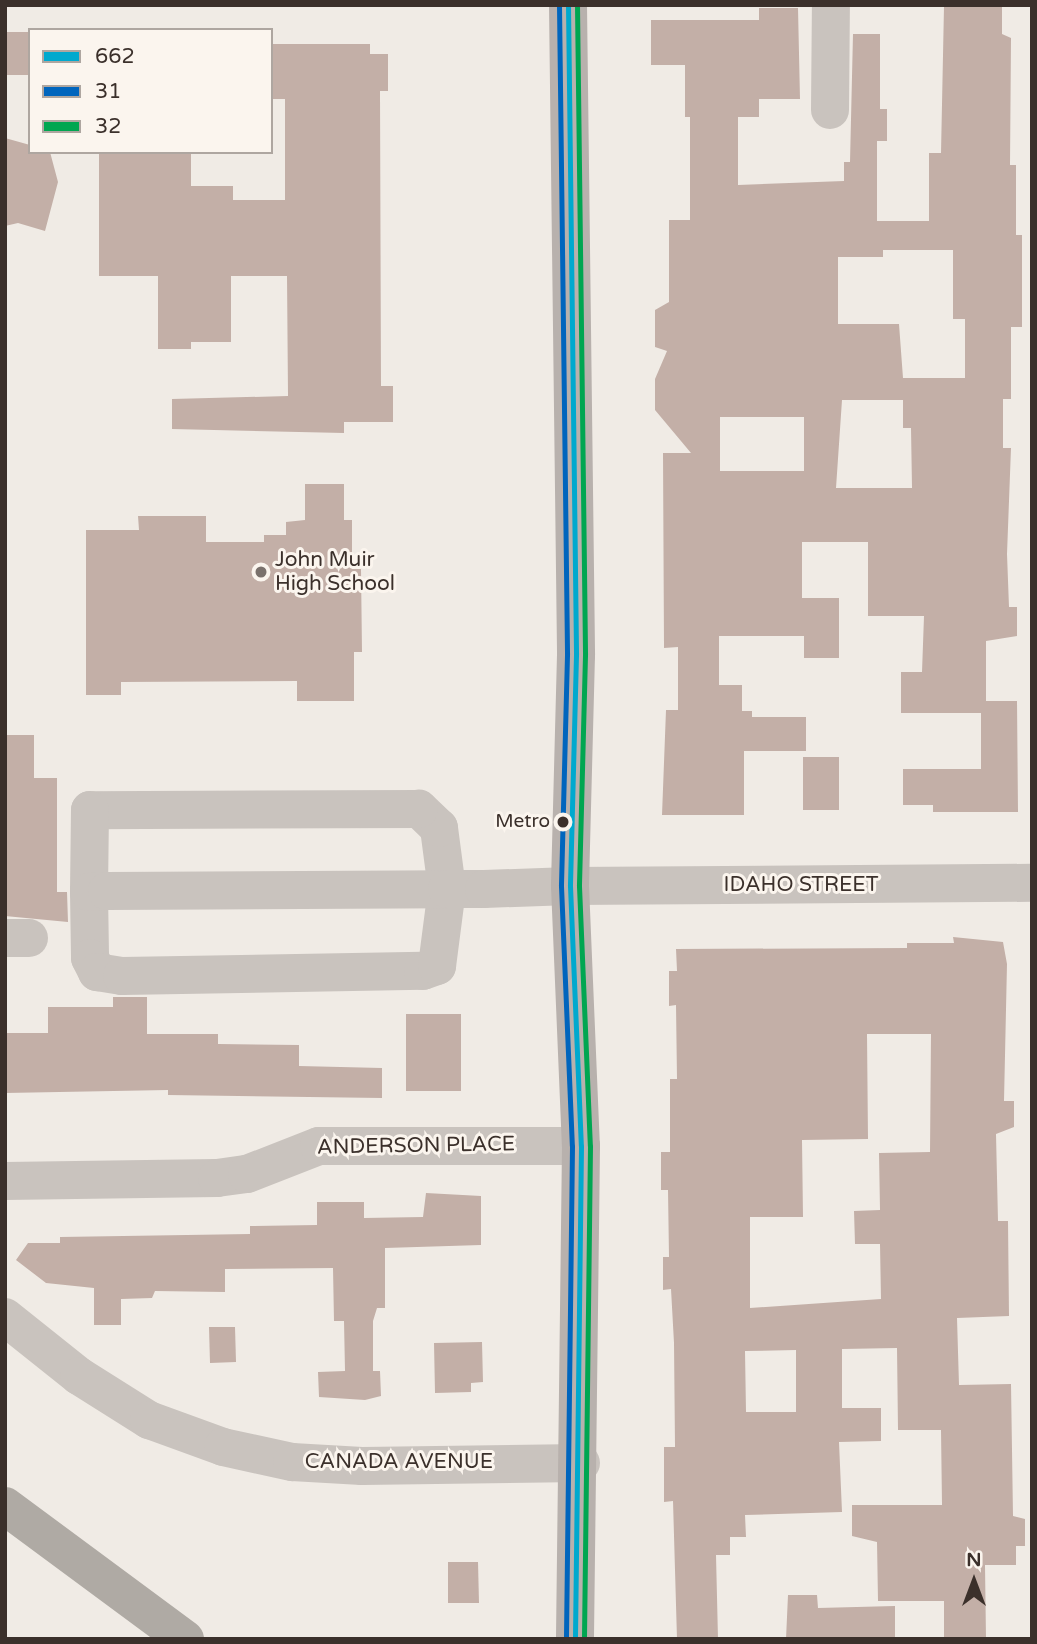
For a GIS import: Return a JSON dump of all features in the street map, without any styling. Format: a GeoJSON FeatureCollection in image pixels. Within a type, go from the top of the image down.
{"type":"FeatureCollection","features":[{"type":"Feature","properties":{"kind":"highway"},"geometry":{"type":"LineString","coordinates":[[5,1506],[185,1639]]}},
{"type":"Feature","properties":{"kind":"main road"},"geometry":{"type":"LineString","coordinates":[[568,5],[576,654],[570,886],[580,1146],[581,1463],[575,1639]]}},
{"type":"Feature","properties":{"kind":"street"},"geometry":{"type":"LineString","coordinates":[[830,110],[831,5]]}},
{"type":"Feature","properties":{"kind":"street"},"geometry":{"type":"LineString","coordinates":[[419,809],[439,828],[447,889],[441,955],[437,966],[423,971],[122,976],[97,972],[90,958],[89,892],[90,810],[419,809]]}},
{"type":"Feature","properties":{"kind":"street","name":"IDAHO STREET"},"geometry":{"type":"LineString","coordinates":[[89,892],[1032,883]]}},
{"type":"Feature","properties":{"kind":"street","name":"ANDERSON PLACE"},"geometry":{"type":"LineString","coordinates":[[5,1181],[217,1178],[247,1174],[319,1146],[580,1146]]}},
{"type":"Feature","properties":{"kind":"street","name":"CANADA AVENUE"},"geometry":{"type":"LineString","coordinates":[[5,1317],[79,1376],[149,1420],[223,1447],[292,1462],[362,1466],[581,1463]]}},
{"type":"Feature","properties":{"kind":"building"},"geometry":{"type":"Polygon","coordinates":[[[944,6],[1002,6],[1002,34],[1011,38],[1010,165],[1016,165],[1016,235],[1022,235],[1022,327],[1011,327],[1011,399],[1003,399],[1003,448],[1011,448],[1007,554],[1009,607],[1017,607],[1017,636],[986,641],[986,701],[1017,701],[1018,812],[933,812],[933,805],[903,805],[903,769],[981,769],[981,713],[901,713],[901,672],[922,672],[924,616],[868,616],[868,542],[802,542],[802,598],[839,598],[839,658],[804,658],[804,636],[719,636],[719,685],[742,685],[742,711],[752,711],[752,717],[806,717],[806,751],[744,751],[744,815],[662,815],[666,710],[678,710],[678,647],[664,648],[663,453],[691,453],[655,410],[655,379],[667,351],[655,347],[655,310],[669,302],[669,220],[690,220],[690,117],[685,117],[685,65],[651,65],[651,20],[759,20],[759,8],[798,8],[800,99],[759,99],[759,117],[738,117],[738,185],[844,181],[844,162],[850,162],[853,34],[880,34],[880,109],[887,109],[887,141],[877,141],[877,221],[929,221],[929,153],[941,153],[944,6]],[[883,250],[883,257],[838,257],[838,324],[899,324],[903,378],[965,378],[965,319],[953,319],[953,250],[883,250]],[[842,400],[836,488],[912,488],[911,428],[903,428],[903,400],[842,400]],[[720,417],[720,471],[804,471],[804,417],[720,417]]]}},
{"type":"Feature","properties":{"kind":"building"},"geometry":{"type":"Polygon","coordinates":[[[5,32],[28,32],[28,75],[5,75],[5,32]]]}},
{"type":"Feature","properties":{"kind":"building"},"geometry":{"type":"Polygon","coordinates":[[[273,44],[370,44],[370,54],[388,54],[388,91],[380,91],[381,386],[393,386],[393,422],[344,422],[344,433],[172,429],[172,399],[288,396],[287,276],[231,276],[231,342],[191,342],[191,349],[158,349],[158,276],[99,276],[99,154],[191,154],[191,186],[233,186],[233,200],[285,200],[285,99],[273,99],[273,44]]]}},
{"type":"Feature","properties":{"kind":"building"},"geometry":{"type":"Polygon","coordinates":[[[5,138],[28,144],[28,154],[51,154],[58,182],[45,231],[18,223],[5,226],[5,138]]]}},
{"type":"Feature","properties":{"kind":"building"},"geometry":{"type":"Polygon","coordinates":[[[305,484],[344,484],[344,520],[352,520],[352,569],[361,569],[362,652],[354,652],[354,701],[297,701],[297,681],[121,682],[121,695],[86,695],[86,530],[139,530],[138,516],[206,516],[206,542],[264,542],[264,535],[286,535],[286,522],[305,520],[305,484]]]}},
{"type":"Feature","properties":{"kind":"building"},"geometry":{"type":"Polygon","coordinates":[[[5,735],[34,735],[34,778],[57,778],[57,892],[67,892],[68,922],[5,916],[5,735]]]}},
{"type":"Feature","properties":{"kind":"building"},"geometry":{"type":"Polygon","coordinates":[[[803,757],[839,757],[839,810],[803,810],[803,757]]]}},
{"type":"Feature","properties":{"kind":"building"},"geometry":{"type":"Polygon","coordinates":[[[953,937],[1003,942],[1007,964],[1004,1101],[1014,1101],[1014,1127],[996,1134],[998,1221],[1008,1221],[1009,1316],[957,1318],[959,1385],[1011,1384],[1013,1516],[1025,1519],[1025,1546],[1016,1546],[1016,1565],[985,1565],[986,1639],[944,1639],[944,1601],[878,1601],[877,1542],[852,1536],[852,1505],[942,1505],[941,1430],[898,1430],[897,1348],[842,1349],[842,1408],[881,1408],[881,1441],[839,1442],[842,1512],[745,1515],[746,1537],[730,1537],[730,1555],[716,1555],[718,1639],[677,1639],[673,1501],[664,1502],[664,1447],[675,1447],[674,1343],[671,1289],[663,1290],[663,1257],[669,1257],[668,1190],[661,1190],[661,1152],[670,1152],[670,1079],[677,1079],[676,1005],[669,1006],[669,971],[677,971],[676,949],[907,948],[907,943],[954,943],[953,937]],[[867,1034],[868,1139],[802,1140],[803,1217],[750,1217],[750,1308],[881,1299],[880,1244],[855,1244],[854,1211],[880,1210],[879,1153],[930,1152],[931,1034],[867,1034]],[[796,1350],[745,1351],[746,1412],[796,1412],[796,1350]]]}},
{"type":"Feature","properties":{"kind":"building"},"geometry":{"type":"Polygon","coordinates":[[[113,997],[147,997],[147,1034],[218,1034],[218,1044],[299,1045],[299,1066],[382,1068],[382,1098],[168,1095],[168,1090],[5,1093],[5,1033],[48,1033],[48,1007],[113,1007],[113,997]]]}},
{"type":"Feature","properties":{"kind":"building"},"geometry":{"type":"Polygon","coordinates":[[[406,1014],[461,1014],[461,1091],[406,1091],[406,1014]]]}},
{"type":"Feature","properties":{"kind":"building"},"geometry":{"type":"Polygon","coordinates":[[[426,1193],[481,1196],[481,1245],[385,1248],[385,1308],[377,1308],[373,1321],[373,1371],[380,1371],[381,1396],[365,1400],[319,1397],[318,1372],[345,1371],[344,1321],[334,1321],[333,1268],[225,1269],[225,1292],[155,1291],[152,1298],[121,1299],[121,1325],[94,1325],[94,1288],[46,1283],[16,1260],[28,1243],[60,1243],[60,1237],[250,1234],[250,1226],[317,1225],[317,1202],[364,1202],[364,1218],[423,1217],[426,1193]]]}},
{"type":"Feature","properties":{"kind":"building"},"geometry":{"type":"Polygon","coordinates":[[[209,1327],[235,1327],[236,1362],[210,1363],[209,1327]]]}},
{"type":"Feature","properties":{"kind":"building"},"geometry":{"type":"Polygon","coordinates":[[[482,1342],[483,1382],[471,1383],[471,1392],[435,1393],[434,1343],[482,1342]]]}},
{"type":"Feature","properties":{"kind":"building"},"geometry":{"type":"Polygon","coordinates":[[[448,1562],[478,1562],[479,1603],[448,1603],[448,1562]]]}},
{"type":"Feature","properties":{"kind":"building"},"geometry":{"type":"Polygon","coordinates":[[[788,1595],[817,1595],[818,1608],[895,1606],[895,1639],[786,1639],[788,1595]]]}},
{"type":"Feature","properties":{"kind":"transit line","name":"31"},"geometry":{"type":"LineString","coordinates":[[559,5],[567,655],[561,886],[572,1146],[566,1639]]}},
{"type":"Feature","properties":{"kind":"transit line","name":"662"},"geometry":{"type":"LineString","coordinates":[[568,5],[576,655],[570,886],[581,1146],[575,1639]]}},
{"type":"Feature","properties":{"kind":"transit line","name":"32"},"geometry":{"type":"LineString","coordinates":[[577,5],[585,655],[579,886],[590,1146],[584,1639]]}},
{"type":"Feature","properties":{"kind":"place","name":"John Muir High School"},"geometry":{"type":"Point","coordinates":[261,572]}},
{"type":"Feature","properties":{"kind":"place","name":"Metro"},"geometry":{"type":"Point","coordinates":[563,822]}}]}
